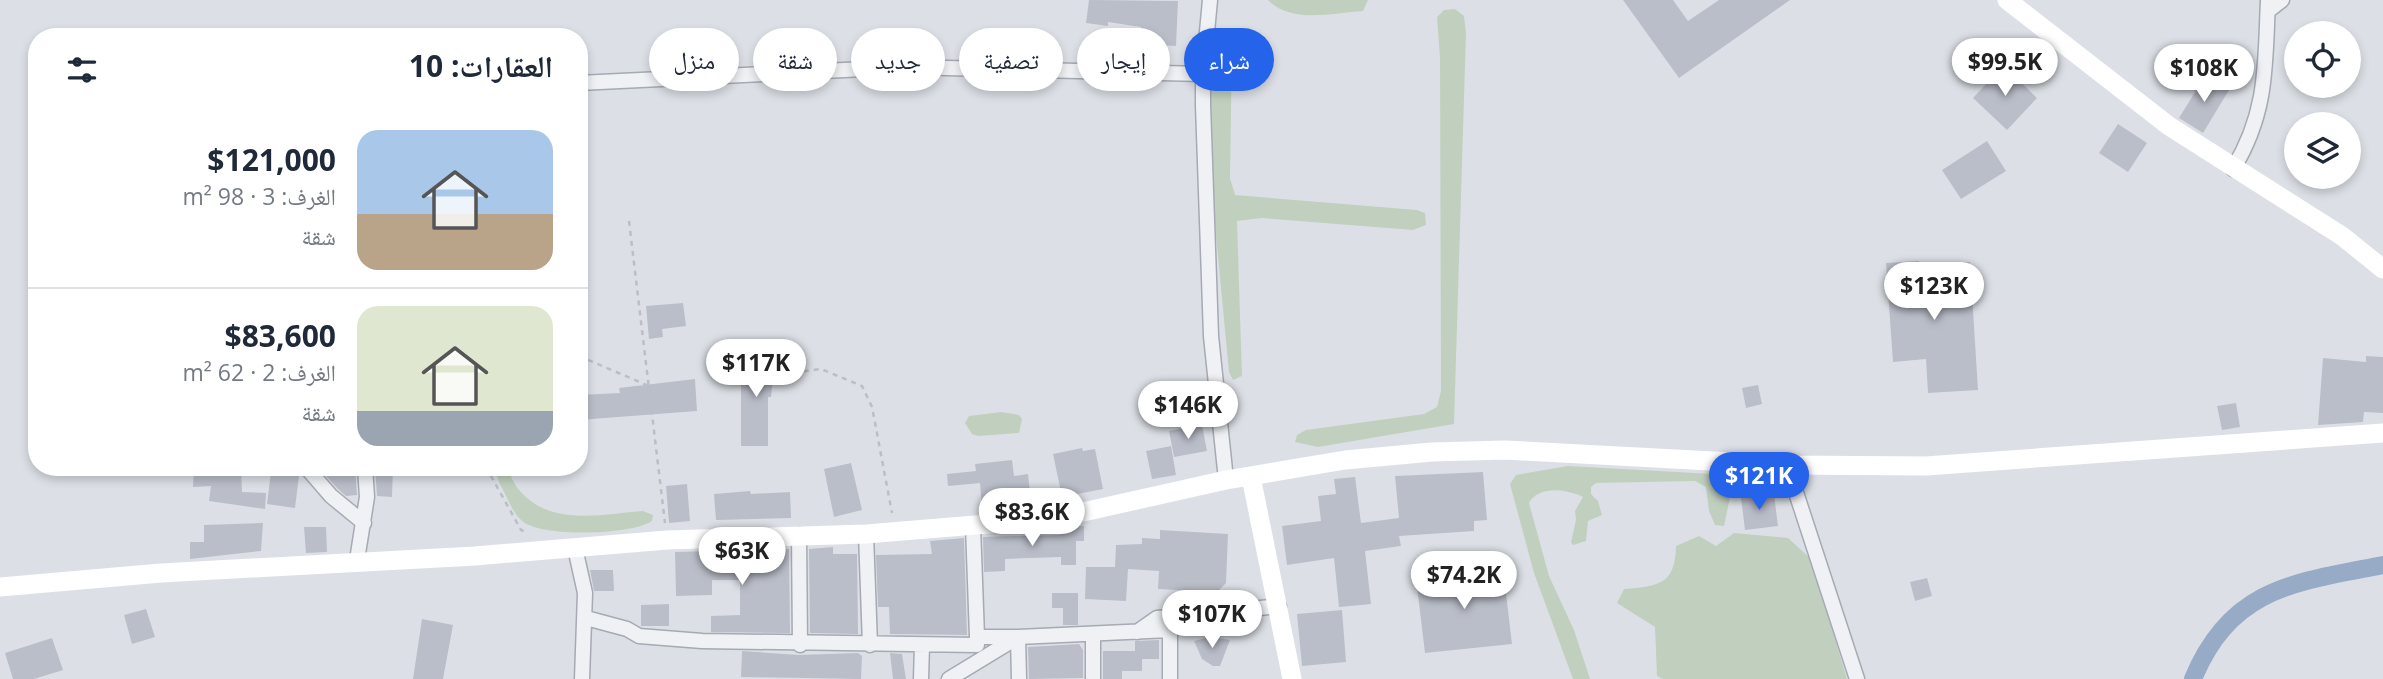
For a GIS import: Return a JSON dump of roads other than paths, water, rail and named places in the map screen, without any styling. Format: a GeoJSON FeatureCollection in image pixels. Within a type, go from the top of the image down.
{"type":"FeatureCollection","features":[{"type":"Feature","properties":{"kind":"main road"},"geometry":{"type":"LineString","coordinates":[[2007,0],[2169,126],[2342,236],[2383,269]]}},
{"type":"Feature","properties":{"kind":"main road"},"geometry":{"type":"LineString","coordinates":[[0,587],[667,540],[866,534],[973,526],[1083,512],[1226,480],[1345,460],[1432,452],[1505,450],[1787,465],[1926,466],[2383,433]]}},
{"type":"Feature","properties":{"kind":"main road"},"geometry":{"type":"LineString","coordinates":[[1251,477],[1292,679]]}},
{"type":"Feature","properties":{"kind":"street"},"geometry":{"type":"LineString","coordinates":[[1207,28],[1210,0]]}},
{"type":"Feature","properties":{"kind":"street"},"geometry":{"type":"LineString","coordinates":[[2233,169],[2249,142],[2260,111],[2268,6],[2282,0]]}},
{"type":"Feature","properties":{"kind":"street"},"geometry":{"type":"LineString","coordinates":[[588,83],[906,67],[1184,74]]}},
{"type":"Feature","properties":{"kind":"street"},"geometry":{"type":"LineString","coordinates":[[1204,91],[1211,336],[1226,480]]}},
{"type":"Feature","properties":{"kind":"street"},"geometry":{"type":"LineString","coordinates":[[1787,465],[1857,679]]}},
{"type":"Feature","properties":{"kind":"street"},"geometry":{"type":"LineString","coordinates":[[314,476],[331,496],[364,523]]}},
{"type":"Feature","properties":{"kind":"street"},"geometry":{"type":"LineString","coordinates":[[358,561],[364,523],[365,476]]}},
{"type":"Feature","properties":{"kind":"street"},"geometry":{"type":"LineString","coordinates":[[973,526],[977,662]]}},
{"type":"Feature","properties":{"kind":"street"},"geometry":{"type":"LineString","coordinates":[[866,534],[870,645]]}},
{"type":"Feature","properties":{"kind":"street"},"geometry":{"type":"LineString","coordinates":[[799,535],[800,645]]}},
{"type":"Feature","properties":{"kind":"street"},"geometry":{"type":"LineString","coordinates":[[575,548],[585,593],[582,679]]}},
{"type":"Feature","properties":{"kind":"street"},"geometry":{"type":"LineString","coordinates":[[1137,632],[1157,618],[1279,606]]}},
{"type":"Feature","properties":{"kind":"street"},"geometry":{"type":"LineString","coordinates":[[586,618],[627,629],[639,636],[800,645],[922,645],[1018,637],[1170,630],[1201,614]]}},
{"type":"Feature","properties":{"kind":"street"},"geometry":{"type":"LineString","coordinates":[[1170,630],[1170,679]]}},
{"type":"Feature","properties":{"kind":"street"},"geometry":{"type":"LineString","coordinates":[[1093,635],[1093,679]]}},
{"type":"Feature","properties":{"kind":"street"},"geometry":{"type":"LineString","coordinates":[[949,679],[1018,637]]}},
{"type":"Feature","properties":{"kind":"street"},"geometry":{"type":"LineString","coordinates":[[1018,637],[1018,679]]}},
{"type":"Feature","properties":{"kind":"street"},"geometry":{"type":"LineString","coordinates":[[921,679],[922,645]]}},
{"type":"Feature","properties":{"kind":"waterway"},"geometry":{"type":"LineString","coordinates":[[2193,679],[2209,648],[2226,625],[2247,607],[2295,584],[2383,565]]}}]}
